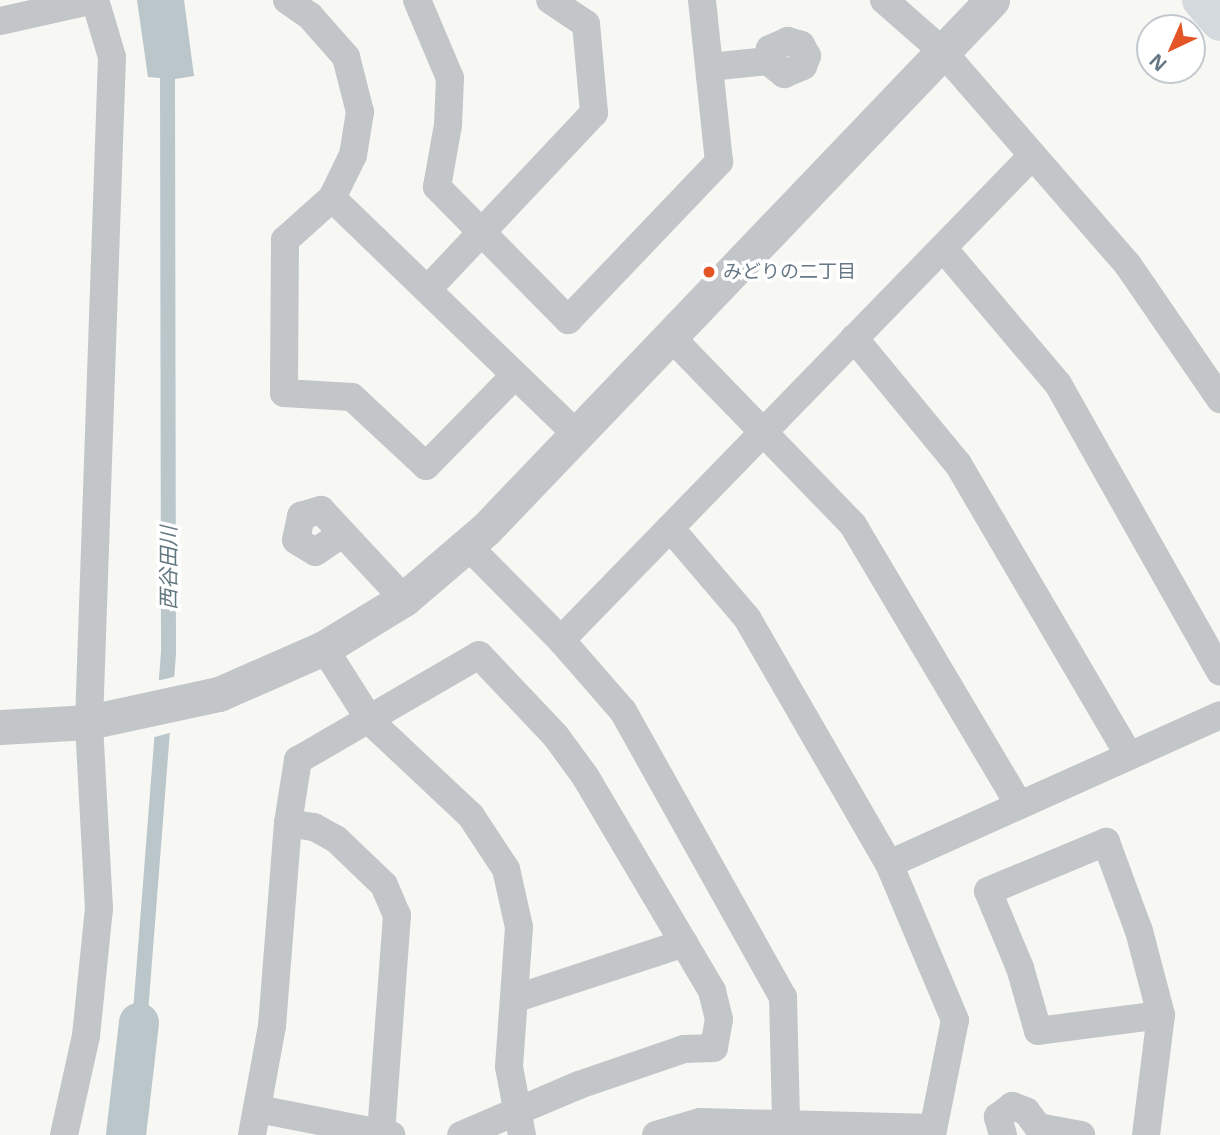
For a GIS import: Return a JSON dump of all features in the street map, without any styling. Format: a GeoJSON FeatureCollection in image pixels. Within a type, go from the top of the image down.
{"type":"FeatureCollection","features":[{"type":"Feature","properties":{"kind":"highway"},"geometry":{"type":"LineString","coordinates":[[1201,0],[1220,22]]}},
{"type":"Feature","properties":{"kind":"street"},"geometry":{"type":"LineString","coordinates":[[0,21],[95,0],[112,57],[104,720],[99,909],[86,1036],[64,1135]]}},
{"type":"Feature","properties":{"kind":"street"},"geometry":{"type":"LineString","coordinates":[[287,0],[316,8],[346,57],[360,112],[353,155],[332,198],[285,240],[284,393],[352,397],[426,466],[514,376]]}},
{"type":"Feature","properties":{"kind":"street"},"geometry":{"type":"LineString","coordinates":[[417,0],[450,78],[448,125],[437,187],[568,320],[719,162],[702,0]]}},
{"type":"Feature","properties":{"kind":"street"},"geometry":{"type":"LineString","coordinates":[[428,289],[483,234],[594,113],[586,24],[550,0]]}},
{"type":"Feature","properties":{"kind":"street"},"geometry":{"type":"LineString","coordinates":[[884,0],[942,51],[1128,265],[1220,399]]}},
{"type":"Feature","properties":{"kind":"street"},"geometry":{"type":"LineString","coordinates":[[0,727],[104,720],[219,694],[324,648],[404,599],[468,546],[992,0]]}},
{"type":"Feature","properties":{"kind":"street"},"geometry":{"type":"LineString","coordinates":[[710,67],[768,61]]}},
{"type":"Feature","properties":{"kind":"street"},"geometry":{"type":"LineString","coordinates":[[561,640],[1033,155]]}},
{"type":"Feature","properties":{"kind":"street"},"geometry":{"type":"LineString","coordinates":[[332,198],[576,434]]}},
{"type":"Feature","properties":{"kind":"street"},"geometry":{"type":"LineString","coordinates":[[943,248],[1058,384],[1220,671]]}},
{"type":"Feature","properties":{"kind":"street"},"geometry":{"type":"LineString","coordinates":[[670,335],[853,525],[1018,806]]}},
{"type":"Feature","properties":{"kind":"street"},"geometry":{"type":"LineString","coordinates":[[854,338],[958,464],[1129,756]]}},
{"type":"Feature","properties":{"kind":"street"},"geometry":{"type":"LineString","coordinates":[[656,1135],[700,1122],[933,1131],[955,1020],[889,864],[747,618],[670,528]]}},
{"type":"Feature","properties":{"kind":"street"},"geometry":{"type":"LineString","coordinates":[[342,534],[404,599]]}},
{"type":"Feature","properties":{"kind":"street"},"geometry":{"type":"LineString","coordinates":[[468,546],[561,640],[623,711],[783,997],[786,1124]]}},
{"type":"Feature","properties":{"kind":"street"},"geometry":{"type":"LineString","coordinates":[[324,648],[371,722],[471,816],[506,869],[519,927],[509,1067],[519,1123]]}},
{"type":"Feature","properties":{"kind":"street"},"geometry":{"type":"LineString","coordinates":[[288,823],[314,827],[336,839],[384,885],[397,915],[386,1134],[255,1122],[272,1026],[288,823],[298,760],[371,722],[479,655],[555,735],[712,991],[719,1019],[715,1048],[684,1049],[519,1123],[461,1135]]}},
{"type":"Feature","properties":{"kind":"street"},"geometry":{"type":"LineString","coordinates":[[889,864],[1220,715]]}},
{"type":"Feature","properties":{"kind":"street"},"geometry":{"type":"LineString","coordinates":[[1146,1135],[1161,1015],[1139,930],[1106,842],[988,891],[1020,968],[1038,1031],[1161,1015]]}},
{"type":"Feature","properties":{"kind":"street"},"geometry":{"type":"LineString","coordinates":[[514,999],[684,943]]}},
{"type":"Feature","properties":{"kind":"street"},"geometry":{"type":"LineString","coordinates":[[1003,1135],[998,1117],[1012,1106],[1026,1111],[1035,1131],[1081,1135]]}},
{"type":"Feature","properties":{"kind":"water"},"geometry":{"type":"Polygon","coordinates":[[[137,0],[184,0],[194,76],[175,79],[176,654],[143,1077],[128,1076],[161,652],[160,78],[148,77],[137,0]]]}},
{"type":"Feature","properties":{"kind":"pier"},"geometry":{"type":"Polygon","coordinates":[[[178,676],[173,732],[151,738],[156,681],[178,676]]]}},
{"type":"Feature","properties":{"kind":"waterway","name":"西谷田川"},"geometry":{"type":"LineString","coordinates":[[126,1135],[139,1023]]}},
{"type":"Feature","properties":{"kind":"place","name":"みどりの二丁目"},"geometry":{"type":"Point","coordinates":[709,272]}}]}
